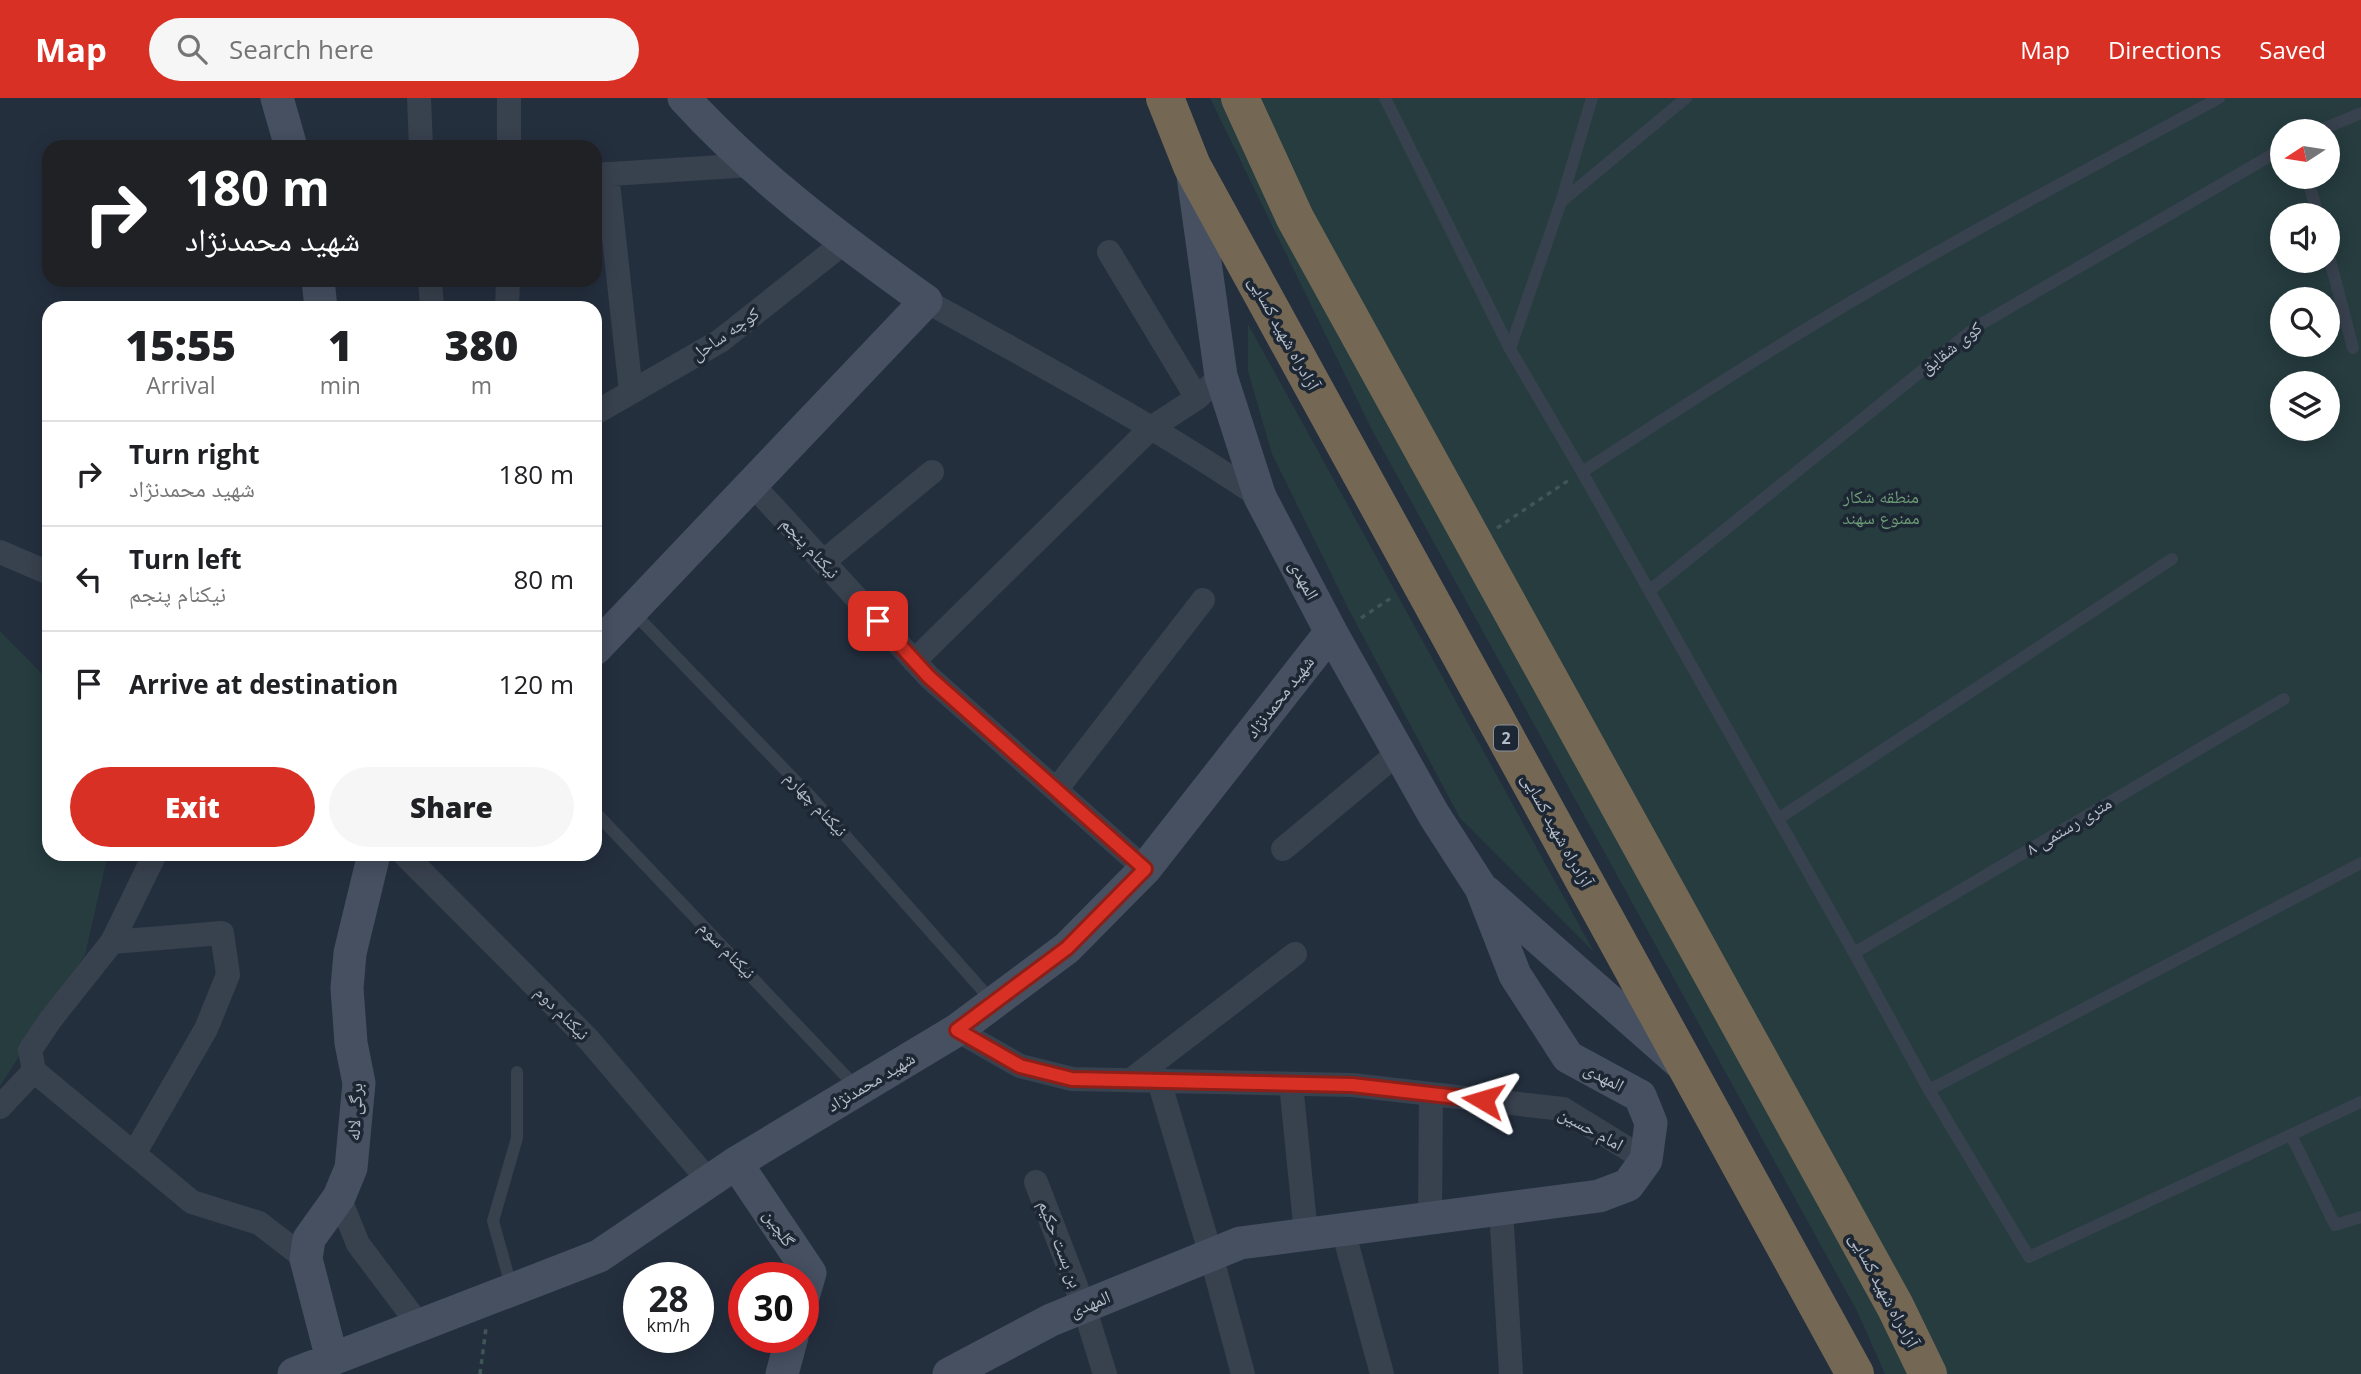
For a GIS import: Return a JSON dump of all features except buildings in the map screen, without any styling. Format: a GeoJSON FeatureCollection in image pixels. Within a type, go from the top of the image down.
{"type":"FeatureCollection","features":[{"type":"Feature","properties":{"kind":"highway","name":"آزادراه شهید کسایی"},"geometry":{"type":"LineString","coordinates":[[1166,98],[1192,166],[1855,1374]]}},
{"type":"Feature","properties":{"kind":"highway","name":"آزادراه شهید کسایی"},"geometry":{"type":"LineString","coordinates":[[1240,98],[1295,218],[1895,1306],[1927,1374]]}},
{"type":"Feature","properties":{"kind":"street"},"geometry":{"type":"LineString","coordinates":[[277,98],[289,140]]}},
{"type":"Feature","properties":{"kind":"street"},"geometry":{"type":"LineString","coordinates":[[419,98],[421,140]]}},
{"type":"Feature","properties":{"kind":"street"},"geometry":{"type":"LineString","coordinates":[[509,98],[509,140]]}},
{"type":"Feature","properties":{"kind":"street"},"geometry":{"type":"LineString","coordinates":[[684,98],[721,139],[751,165],[926,301],[1150,428],[1260,497]]}},
{"type":"Feature","properties":{"kind":"street"},"geometry":{"type":"LineString","coordinates":[[602,175],[751,165]]}},
{"type":"Feature","properties":{"kind":"street","name":"المهدی"},"geometry":{"type":"LineString","coordinates":[[949,1374],[1051,1320],[1240,1243],[1599,1196],[1628,1185],[1646,1160],[1651,1123],[1640,1096],[1568,1057],[1515,975],[1481,888],[1434,815],[1331,632],[1260,497],[1221,376],[1192,166]]}},
{"type":"Feature","properties":{"kind":"street"},"geometry":{"type":"LineString","coordinates":[[602,182],[631,392]]}},
{"type":"Feature","properties":{"kind":"street","name":"کوچه ساحل"},"geometry":{"type":"LineString","coordinates":[[602,409],[720,341],[846,241]]}},
{"type":"Feature","properties":{"kind":"street"},"geometry":{"type":"LineString","coordinates":[[1109,252],[1197,398]]}},
{"type":"Feature","properties":{"kind":"street"},"geometry":{"type":"LineString","coordinates":[[602,642],[926,301]]}},
{"type":"Feature","properties":{"kind":"street"},"geometry":{"type":"LineString","coordinates":[[914,661],[1150,428],[1197,398],[1221,376]]}},
{"type":"Feature","properties":{"kind":"street"},"geometry":{"type":"LineString","coordinates":[[823,562],[932,472]]}},
{"type":"Feature","properties":{"kind":"street","name":"نیکنام پنجم"},"geometry":{"type":"LineString","coordinates":[[752,484],[914,661],[1145,869]]}},
{"type":"Feature","properties":{"kind":"street"},"geometry":{"type":"LineString","coordinates":[[0,552],[42,570]]}},
{"type":"Feature","properties":{"kind":"street"},"geometry":{"type":"LineString","coordinates":[[1056,790],[1203,600]]}},
{"type":"Feature","properties":{"kind":"street","name":"شهید محمدنژاد"},"geometry":{"type":"LineString","coordinates":[[294,1374],[599,1256],[723,1172],[957,1030],[1067,948],[1145,869],[1331,632]]}},
{"type":"Feature","properties":{"kind":"street"},"geometry":{"type":"LineString","coordinates":[[1283,849],[1399,752]]}},
{"type":"Feature","properties":{"kind":"street"},"geometry":{"type":"LineString","coordinates":[[152,861],[112,942],[30,1050],[34,1071],[192,1202],[259,1223],[306,1259],[331,1359]]}},
{"type":"Feature","properties":{"kind":"street","name":"برگی لاله"},"geometry":{"type":"LineString","coordinates":[[306,1259],[309,1239],[339,1196],[351,1168],[359,1083],[351,1043],[347,988],[350,953],[372,861]]}},
{"type":"Feature","properties":{"kind":"street","name":"نیکنام دوم"},"geometry":{"type":"LineString","coordinates":[[411,861],[723,1172]]}},
{"type":"Feature","properties":{"kind":"street"},"geometry":{"type":"LineString","coordinates":[[1481,888],[1690,1072]]}},
{"type":"Feature","properties":{"kind":"street"},"geometry":{"type":"LineString","coordinates":[[112,942],[222,933],[228,975],[206,1029],[134,1154]]}},
{"type":"Feature","properties":{"kind":"street"},"geometry":{"type":"LineString","coordinates":[[1131,1080],[1295,954]]}},
{"type":"Feature","properties":{"kind":"street","name":"امام حسین"},"geometry":{"type":"LineString","coordinates":[[957,1030],[1020,1066],[1072,1079],[1352,1085],[1563,1109],[1646,1160]]}},
{"type":"Feature","properties":{"kind":"street"},"geometry":{"type":"LineString","coordinates":[[0,1107],[34,1071]]}},
{"type":"Feature","properties":{"kind":"street"},"geometry":{"type":"LineString","coordinates":[[1159,1081],[1212,1255],[1243,1374]]}},
{"type":"Feature","properties":{"kind":"street"},"geometry":{"type":"LineString","coordinates":[[1292,1084],[1306,1234]]}},
{"type":"Feature","properties":{"kind":"street"},"geometry":{"type":"LineString","coordinates":[[1430,1218],[1431,1094]]}},
{"type":"Feature","properties":{"kind":"street","name":"گلچین"},"geometry":{"type":"LineString","coordinates":[[723,1172],[801,1262]]}},
{"type":"Feature","properties":{"kind":"street","name":"بن بست حکیم"},"geometry":{"type":"LineString","coordinates":[[1036,1182],[1084,1307],[1105,1374]]}},
{"type":"Feature","properties":{"kind":"street"},"geometry":{"type":"LineString","coordinates":[[339,1196],[358,1244],[419,1325]]}},
{"type":"Feature","properties":{"kind":"street"},"geometry":{"type":"LineString","coordinates":[[1501,1209],[1511,1374]]}},
{"type":"Feature","properties":{"kind":"street"},"geometry":{"type":"LineString","coordinates":[[1343,1230],[1382,1374]]}},
{"type":"Feature","properties":{"kind":"street"},"geometry":{"type":"LineString","coordinates":[[782,1374],[788,1353]]}},
{"type":"Feature","properties":{"kind":"lane"},"geometry":{"type":"LineString","coordinates":[[1385,98],[1510,349],[1854,953],[1929,1090],[2029,1257],[2361,1102]]}},
{"type":"Feature","properties":{"kind":"lane"},"geometry":{"type":"LineString","coordinates":[[1510,349],[1561,202],[1592,98]]}},
{"type":"Feature","properties":{"kind":"lane"},"geometry":{"type":"LineString","coordinates":[[1561,202],[1686,98]]}},
{"type":"Feature","properties":{"kind":"lane"},"geometry":{"type":"LineString","coordinates":[[1582,472],[1727,377],[1861,296],[2011,210],[2219,98]]}},
{"type":"Feature","properties":{"kind":"lane"},"geometry":{"type":"LineString","coordinates":[[2340,122],[2361,113]]}},
{"type":"Feature","properties":{"kind":"lane","name":"کوی شقایق"},"geometry":{"type":"LineString","coordinates":[[1649,591],[1976,327],[2270,156]]}},
{"type":"Feature","properties":{"kind":"lane"},"geometry":{"type":"LineString","coordinates":[[2333,273],[2353,348]]}},
{"type":"Feature","properties":{"kind":"lane"},"geometry":{"type":"LineString","coordinates":[[1778,820],[2172,559]]}},
{"type":"Feature","properties":{"kind":"lane","name":"نیکنام چهارم"},"geometry":{"type":"LineString","coordinates":[[631,611],[813,799],[994,1003]]}},
{"type":"Feature","properties":{"kind":"lane","name":"۸ متری رستمی"},"geometry":{"type":"LineString","coordinates":[[1854,953],[2284,699]]}},
{"type":"Feature","properties":{"kind":"lane","name":"نیکنام سوم"},"geometry":{"type":"LineString","coordinates":[[602,819],[859,1089]]}},
{"type":"Feature","properties":{"kind":"lane"},"geometry":{"type":"LineString","coordinates":[[1929,1090],[2361,863]]}},
{"type":"Feature","properties":{"kind":"lane"},"geometry":{"type":"LineString","coordinates":[[501,1294],[492,1221],[517,1138],[516,1072]]}},
{"type":"Feature","properties":{"kind":"lane"},"geometry":{"type":"LineString","coordinates":[[2291,1135],[2335,1225],[2361,1217]]}},
{"type":"Feature","properties":{"kind":"path"},"geometry":{"type":"LineString","coordinates":[[480,1374],[501,1294]]}},
{"type":"Feature","properties":{"kind":"green space","name":"منطقه شکار ممنوع سهند"},"geometry":{"type":"Polygon","coordinates":[[[1210,98],[2361,98],[2361,1374],[1885,1374],[1857,1311],[1373,432],[1210,98]]]}},
{"type":"Feature","properties":{"kind":"green space"},"geometry":{"type":"Polygon","coordinates":[[[1248,324],[1594,952],[1460,818],[1349,610],[1272,454],[1248,371],[1248,324]]]}},
{"type":"Feature","properties":{"kind":"green space"},"geometry":{"type":"Polygon","coordinates":[[[0,631],[42,674],[42,861],[106,861],[85,955],[0,1086],[0,631]]]}},
{"type":"Feature","properties":{"kind":"route"},"geometry":{"type":"LineString","coordinates":[[878,621],[929,677],[1145,869],[1067,948],[957,1030],[1020,1066],[1072,1079],[1352,1085],[1483,1100]]}}]}
